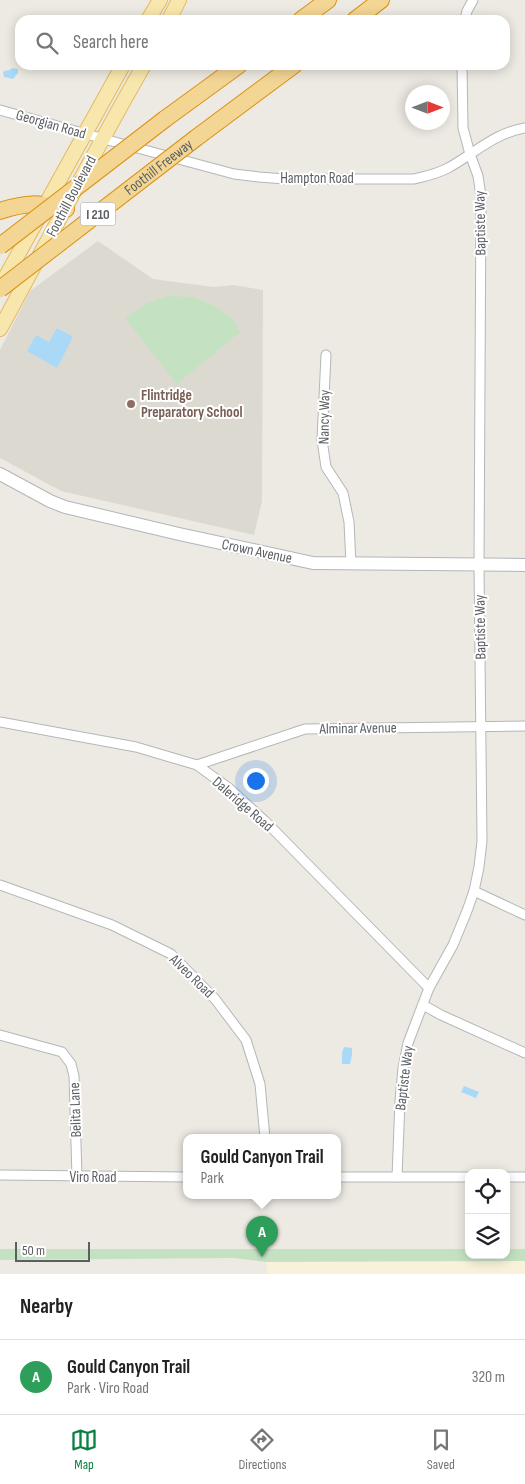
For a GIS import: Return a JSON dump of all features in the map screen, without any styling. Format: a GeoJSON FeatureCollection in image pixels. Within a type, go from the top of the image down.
{"type":"FeatureCollection","features":[{"type":"Feature","properties":{"kind":"highway"},"geometry":{"type":"LineString","coordinates":[[307,15],[328,0]]}},
{"type":"Feature","properties":{"kind":"highway"},"geometry":{"type":"LineString","coordinates":[[361,15],[381,0]]}},
{"type":"Feature","properties":{"kind":"highway","name":"I 210"},"geometry":{"type":"LineString","coordinates":[[0,246],[165,119],[232,70]]}},
{"type":"Feature","properties":{"kind":"highway","name":"Foothill Freeway"},"geometry":{"type":"LineString","coordinates":[[0,288],[287,70]]}},
{"type":"Feature","properties":{"kind":"highway"},"geometry":{"type":"LineString","coordinates":[[0,211],[13,206],[32,203],[66,208]]}},
{"type":"Feature","properties":{"kind":"main road"},"geometry":{"type":"LineString","coordinates":[[151,15],[160,0]]}},
{"type":"Feature","properties":{"kind":"main road"},"geometry":{"type":"LineString","coordinates":[[172,15],[179,0]]}},
{"type":"Feature","properties":{"kind":"main road","name":"Foothill Boulevard"},"geometry":{"type":"LineString","coordinates":[[0,288],[120,70]]}},
{"type":"Feature","properties":{"kind":"main road","name":"Foothill Boulevard"},"geometry":{"type":"LineString","coordinates":[[0,329],[102,138],[141,70]]}},
{"type":"Feature","properties":{"kind":"street"},"geometry":{"type":"LineString","coordinates":[[466,15],[474,0]]}},
{"type":"Feature","properties":{"kind":"street","name":"Baptiste Way"},"geometry":{"type":"LineString","coordinates":[[397,1177],[403,1068],[408,1043],[430,988],[453,945],[474,891],[482,841],[479,565],[481,196],[478,176],[470,154],[464,128],[462,70]]}},
{"type":"Feature","properties":{"kind":"street","name":"Georgian Road"},"geometry":{"type":"LineString","coordinates":[[0,110],[102,138]]}},
{"type":"Feature","properties":{"kind":"street","name":"Hampton Road"},"geometry":{"type":"LineString","coordinates":[[102,138],[234,174],[285,178],[414,178],[433,175],[448,168],[493,139],[525,128]]}},
{"type":"Feature","properties":{"kind":"street","name":"Nancy Way"},"geometry":{"type":"LineString","coordinates":[[326,355],[322,440],[326,467],[343,493],[349,522],[351,564]]}},
{"type":"Feature","properties":{"kind":"street","name":"Crown Avenue"},"geometry":{"type":"LineString","coordinates":[[0,474],[50,501],[65,506],[313,563],[525,565]]}},
{"type":"Feature","properties":{"kind":"street","name":"Daleridge Road"},"geometry":{"type":"LineString","coordinates":[[0,722],[136,747],[197,765],[230,789],[266,822],[430,988]]}},
{"type":"Feature","properties":{"kind":"street","name":"Alminar Avenue"},"geometry":{"type":"LineString","coordinates":[[197,765],[305,729],[525,726]]}},
{"type":"Feature","properties":{"kind":"street","name":"Alveo Road"},"geometry":{"type":"LineString","coordinates":[[0,885],[112,925],[171,954],[215,999],[246,1040],[260,1084],[265,1134]]}},
{"type":"Feature","properties":{"kind":"street"},"geometry":{"type":"LineString","coordinates":[[474,891],[525,915]]}},
{"type":"Feature","properties":{"kind":"street"},"geometry":{"type":"LineString","coordinates":[[423,1004],[441,1015],[525,1052]]}},
{"type":"Feature","properties":{"kind":"street","name":"Belita Lane"},"geometry":{"type":"LineString","coordinates":[[0,1035],[62,1052],[71,1064],[74,1076],[77,1177]]}},
{"type":"Feature","properties":{"kind":"street","name":"Viro Road"},"geometry":{"type":"LineString","coordinates":[[0,1175],[183,1177]]}},
{"type":"Feature","properties":{"kind":"street"},"geometry":{"type":"LineString","coordinates":[[341,1177],[465,1177]]}},
{"type":"Feature","properties":{"kind":"street"},"geometry":{"type":"LineString","coordinates":[[510,1177],[525,1177]]}},
{"type":"Feature","properties":{"kind":"shaded area","name":"Flintridge Preparatory School"},"geometry":{"type":"Polygon","coordinates":[[[98,241],[153,279],[213,287],[233,285],[263,290],[262,501],[254,535],[61,491],[0,458],[0,350],[30,291],[98,241]]]}},
{"type":"Feature","properties":{"kind":"shaded area"},"geometry":{"type":"Polygon","coordinates":[[[525,1260],[525,1274],[268,1274],[266,1262],[525,1260]]]}},
{"type":"Feature","properties":{"kind":"green space"},"geometry":{"type":"Polygon","coordinates":[[[168,296],[193,297],[217,307],[233,320],[240,332],[177,384],[125,318],[145,304],[168,296]]]}},
{"type":"Feature","properties":{"kind":"green space"},"geometry":{"type":"Polygon","coordinates":[[[0,1249],[465,1249],[465,1259],[510,1259],[510,1249],[525,1249],[525,1261],[266,1262],[234,1258],[0,1260],[0,1249]]]}},
{"type":"Feature","properties":{"kind":"water"},"geometry":{"type":"Polygon","coordinates":[[[12,68],[18,70],[13,79],[4,77],[3,72],[12,68]]]}},
{"type":"Feature","properties":{"kind":"water"},"geometry":{"type":"Polygon","coordinates":[[[57,328],[73,337],[57,368],[27,351],[36,335],[49,342],[57,328]]]}},
{"type":"Feature","properties":{"kind":"water"},"geometry":{"type":"Polygon","coordinates":[[[344,1047],[352,1048],[350,1064],[342,1064],[344,1047]]]}},
{"type":"Feature","properties":{"kind":"water"},"geometry":{"type":"Polygon","coordinates":[[[464,1086],[479,1092],[476,1098],[461,1092],[464,1086]]]}},
{"type":"Feature","properties":{"kind":"place","name":"Flintridge Preparatory School"},"geometry":{"type":"Point","coordinates":[131,404]}},
{"type":"Feature","properties":{"kind":"place","name":"Gould Canyon Trail"},"geometry":{"type":"Point","coordinates":[262,1257]}}]}
